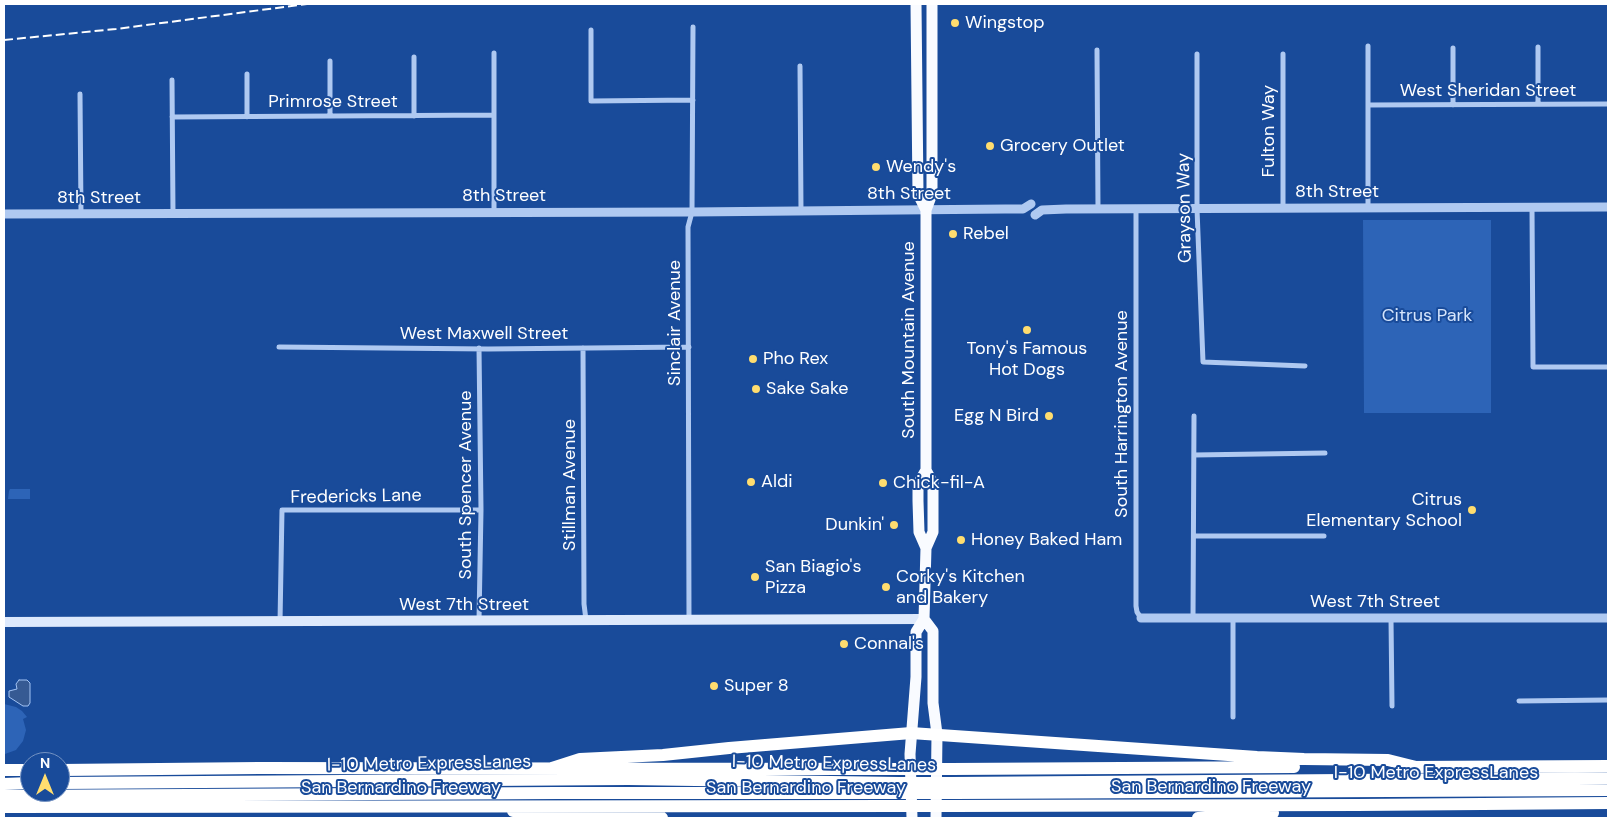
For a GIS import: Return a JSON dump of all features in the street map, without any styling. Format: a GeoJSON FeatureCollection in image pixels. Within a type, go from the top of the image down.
{"type":"FeatureCollection","features":[{"type":"Feature","properties":{"kind":"highway"},"geometry":{"type":"LineString","coordinates":[[552,768],[580,759],[663,755],[911,733],[1257,757],[1388,760],[1416,767]]}},
{"type":"Feature","properties":{"kind":"highway","name":"San Bernardino Freeway"},"geometry":{"type":"LineString","coordinates":[[70,770],[1608,766]]}},
{"type":"Feature","properties":{"kind":"highway"},"geometry":{"type":"LineString","coordinates":[[1197,767],[1282,779]]}},
{"type":"Feature","properties":{"kind":"highway"},"geometry":{"type":"LineString","coordinates":[[628,779],[714,768]]}},
{"type":"Feature","properties":{"kind":"highway"},"geometry":{"type":"LineString","coordinates":[[4,770],[20,770]]}},
{"type":"Feature","properties":{"kind":"highway","name":"I-10 Metro ExpressLanes"},"geometry":{"type":"LineString","coordinates":[[4,796],[613,793],[899,794],[953,788],[1055,783],[1282,779],[1608,778]]}},
{"type":"Feature","properties":{"kind":"highway","name":"I-10 Metro ExpressLanes"},"geometry":{"type":"LineString","coordinates":[[70,783],[628,779],[899,794]]}},
{"type":"Feature","properties":{"kind":"highway"},"geometry":{"type":"LineString","coordinates":[[4,784],[20,783]]}},
{"type":"Feature","properties":{"kind":"highway","name":"I-10 Metro ExpressLanes"},"geometry":{"type":"LineString","coordinates":[[953,788],[1251,792],[1608,790]]}},
{"type":"Feature","properties":{"kind":"highway"},"geometry":{"type":"LineString","coordinates":[[1064,805],[1251,792]]}},
{"type":"Feature","properties":{"kind":"highway"},"geometry":{"type":"LineString","coordinates":[[613,793],[678,806]]}},
{"type":"Feature","properties":{"kind":"highway","name":"San Bernardino Freeway"},"geometry":{"type":"LineString","coordinates":[[4,807],[678,806],[899,794],[951,806],[1608,803]]}},
{"type":"Feature","properties":{"kind":"highway"},"geometry":{"type":"LineString","coordinates":[[1198,818],[1270,813],[1339,812],[1358,805]]}},
{"type":"Feature","properties":{"kind":"highway"},"geometry":{"type":"LineString","coordinates":[[487,806],[532,815],[625,815],[662,818]]}},
{"type":"Feature","properties":{"kind":"main road","name":"South Mountain Avenue"},"geometry":{"type":"LineString","coordinates":[[912,818],[911,733],[916,677],[916,632],[924,619],[926,548],[918,532],[918,484],[926,470],[926,210],[932,194],[932,4]]}},
{"type":"Feature","properties":{"kind":"main road","name":"South Mountain Avenue"},"geometry":{"type":"LineString","coordinates":[[916,8],[918,194],[926,210]]}},
{"type":"Feature","properties":{"kind":"main road"},"geometry":{"type":"LineString","coordinates":[[916,8],[923,30],[924,96],[926,100],[932,100]]}},
{"type":"Feature","properties":{"kind":"main road"},"geometry":{"type":"LineString","coordinates":[[918,106],[922,108],[924,113],[925,127],[932,147]]}},
{"type":"Feature","properties":{"kind":"main road","name":"South Mountain Avenue"},"geometry":{"type":"LineString","coordinates":[[924,619],[933,631],[933,702],[937,734],[936,818]]}},
{"type":"Feature","properties":{"kind":"main road","name":"West 7th Street"},"geometry":{"type":"LineString","coordinates":[[4,622],[924,619]]}},
{"type":"Feature","properties":{"kind":"street","name":"Sinclair Avenue"},"geometry":{"type":"LineString","coordinates":[[689,620],[688,227],[692,212],[693,27]]}},
{"type":"Feature","properties":{"kind":"street"},"geometry":{"type":"LineString","coordinates":[[591,30],[591,101],[693,100]]}},
{"type":"Feature","properties":{"kind":"street"},"geometry":{"type":"LineString","coordinates":[[1368,46],[1368,209]]}},
{"type":"Feature","properties":{"kind":"street"},"geometry":{"type":"LineString","coordinates":[[1538,47],[1538,104]]}},
{"type":"Feature","properties":{"kind":"street"},"geometry":{"type":"LineString","coordinates":[[1452,48],[1452,105]]}},
{"type":"Feature","properties":{"kind":"street"},"geometry":{"type":"LineString","coordinates":[[1097,50],[1098,209]]}},
{"type":"Feature","properties":{"kind":"street"},"geometry":{"type":"LineString","coordinates":[[494,53],[494,212]]}},
{"type":"Feature","properties":{"kind":"street","name":"Grayson Way"},"geometry":{"type":"LineString","coordinates":[[1197,54],[1197,209],[1203,362],[1305,366]]}},
{"type":"Feature","properties":{"kind":"street","name":"Fulton Way"},"geometry":{"type":"LineString","coordinates":[[1283,54],[1283,209]]}},
{"type":"Feature","properties":{"kind":"street"},"geometry":{"type":"LineString","coordinates":[[414,57],[414,116]]}},
{"type":"Feature","properties":{"kind":"street"},"geometry":{"type":"LineString","coordinates":[[330,61],[330,116]]}},
{"type":"Feature","properties":{"kind":"street"},"geometry":{"type":"LineString","coordinates":[[800,66],[801,211]]}},
{"type":"Feature","properties":{"kind":"street"},"geometry":{"type":"LineString","coordinates":[[247,116],[248,74]]}},
{"type":"Feature","properties":{"kind":"street"},"geometry":{"type":"LineString","coordinates":[[172,80],[173,214]]}},
{"type":"Feature","properties":{"kind":"street"},"geometry":{"type":"LineString","coordinates":[[80,94],[81,214]]}},
{"type":"Feature","properties":{"kind":"street","name":"West Sheridan Street"},"geometry":{"type":"LineString","coordinates":[[1368,106],[1608,104]]}},
{"type":"Feature","properties":{"kind":"street","name":"Primrose Street"},"geometry":{"type":"LineString","coordinates":[[172,117],[494,115]]}},
{"type":"Feature","properties":{"kind":"street","name":"8th Street"},"geometry":{"type":"LineString","coordinates":[[4,214],[926,210],[1005,209],[1012,204],[1060,205],[1066,209],[1608,207]]}},
{"type":"Feature","properties":{"kind":"street"},"geometry":{"type":"LineString","coordinates":[[1532,208],[1533,367],[1608,368]]}},
{"type":"Feature","properties":{"kind":"street","name":"8th Street"},"geometry":{"type":"LineString","coordinates":[[1005,209],[1011,214],[1036,215],[1060,214],[1066,209]]}},
{"type":"Feature","properties":{"kind":"street","name":"South Harrington Avenue"},"geometry":{"type":"LineString","coordinates":[[1136,209],[1136,606],[1141,618]]}},
{"type":"Feature","properties":{"kind":"street","name":"West Maxwell Street"},"geometry":{"type":"LineString","coordinates":[[280,347],[689,347]]}},
{"type":"Feature","properties":{"kind":"street","name":"South Spencer Avenue"},"geometry":{"type":"LineString","coordinates":[[479,348],[481,510],[479,621]]}},
{"type":"Feature","properties":{"kind":"street","name":"Stillman Avenue"},"geometry":{"type":"LineString","coordinates":[[584,348],[584,604],[586,621]]}},
{"type":"Feature","properties":{"kind":"street"},"geometry":{"type":"LineString","coordinates":[[1193,618],[1194,416]]}},
{"type":"Feature","properties":{"kind":"street"},"geometry":{"type":"LineString","coordinates":[[1194,455],[1324,453]]}},
{"type":"Feature","properties":{"kind":"street","name":"Fredericks Lane"},"geometry":{"type":"LineString","coordinates":[[280,622],[282,510],[481,510]]}},
{"type":"Feature","properties":{"kind":"street"},"geometry":{"type":"LineString","coordinates":[[1194,536],[1324,536]]}},
{"type":"Feature","properties":{"kind":"street","name":"West 7th Street"},"geometry":{"type":"LineString","coordinates":[[1141,618],[1608,618]]}},
{"type":"Feature","properties":{"kind":"street"},"geometry":{"type":"LineString","coordinates":[[1233,619],[1233,717]]}},
{"type":"Feature","properties":{"kind":"street"},"geometry":{"type":"LineString","coordinates":[[1391,619],[1392,706]]}},
{"type":"Feature","properties":{"kind":"street"},"geometry":{"type":"LineString","coordinates":[[1519,701],[1608,700]]}},
{"type":"Feature","properties":{"kind":"green space","name":"Citrus Park"},"geometry":{"type":"Polygon","coordinates":[[[1363,220],[1491,220],[1491,413],[1364,413],[1363,220]]]}},
{"type":"Feature","properties":{"kind":"green space"},"geometry":{"type":"Polygon","coordinates":[[[10,489],[30,489],[30,499],[8,499],[10,489]]]}},
{"type":"Feature","properties":{"kind":"green space"},"geometry":{"type":"Polygon","coordinates":[[[4,704],[16,707],[27,717],[23,719],[26,730],[23,741],[16,750],[5,754],[4,754],[4,704]]]}},
{"type":"Feature","properties":{"kind":"shaded area"},"geometry":{"type":"Polygon","coordinates":[[[19,680],[27,680],[30,683],[30,703],[28,706],[23,706],[9,697],[9,691],[17,689],[16,684],[19,680]]]}},
{"type":"Feature","properties":{"kind":"railway"},"geometry":{"type":"LineString","coordinates":[[4,40],[116,29],[307,4]]}},
{"type":"Feature","properties":{"kind":"place","name":"Wingstop"},"geometry":{"type":"Point","coordinates":[955,23]}},
{"type":"Feature","properties":{"kind":"place","name":"Grocery Outlet"},"geometry":{"type":"Point","coordinates":[990,146]}},
{"type":"Feature","properties":{"kind":"place","name":"Wendy's"},"geometry":{"type":"Point","coordinates":[876,167]}},
{"type":"Feature","properties":{"kind":"place","name":"Rebel"},"geometry":{"type":"Point","coordinates":[953,234]}},
{"type":"Feature","properties":{"kind":"place","name":"Tony's Famous Hot Dogs"},"geometry":{"type":"Point","coordinates":[1027,330]}},
{"type":"Feature","properties":{"kind":"place","name":"Pho Rex"},"geometry":{"type":"Point","coordinates":[753,359]}},
{"type":"Feature","properties":{"kind":"place","name":"Sake Sake"},"geometry":{"type":"Point","coordinates":[756,389]}},
{"type":"Feature","properties":{"kind":"place","name":"Egg N Bird"},"geometry":{"type":"Point","coordinates":[1049,416]}},
{"type":"Feature","properties":{"kind":"place","name":"Aldi"},"geometry":{"type":"Point","coordinates":[751,482]}},
{"type":"Feature","properties":{"kind":"place","name":"Chick-fil-A"},"geometry":{"type":"Point","coordinates":[883,483]}},
{"type":"Feature","properties":{"kind":"place","name":"Citrus Elementary School"},"geometry":{"type":"Point","coordinates":[1472,510]}},
{"type":"Feature","properties":{"kind":"place","name":"Dunkin'"},"geometry":{"type":"Point","coordinates":[894,525]}},
{"type":"Feature","properties":{"kind":"place","name":"Honey Baked Ham"},"geometry":{"type":"Point","coordinates":[961,540]}},
{"type":"Feature","properties":{"kind":"place","name":"San Biagio's Pizza"},"geometry":{"type":"Point","coordinates":[755,577]}},
{"type":"Feature","properties":{"kind":"place","name":"Corky's Kitchen and Bakery"},"geometry":{"type":"Point","coordinates":[886,587]}},
{"type":"Feature","properties":{"kind":"place","name":"Connal's"},"geometry":{"type":"Point","coordinates":[844,644]}},
{"type":"Feature","properties":{"kind":"place","name":"Super 8"},"geometry":{"type":"Point","coordinates":[714,686]}}]}
